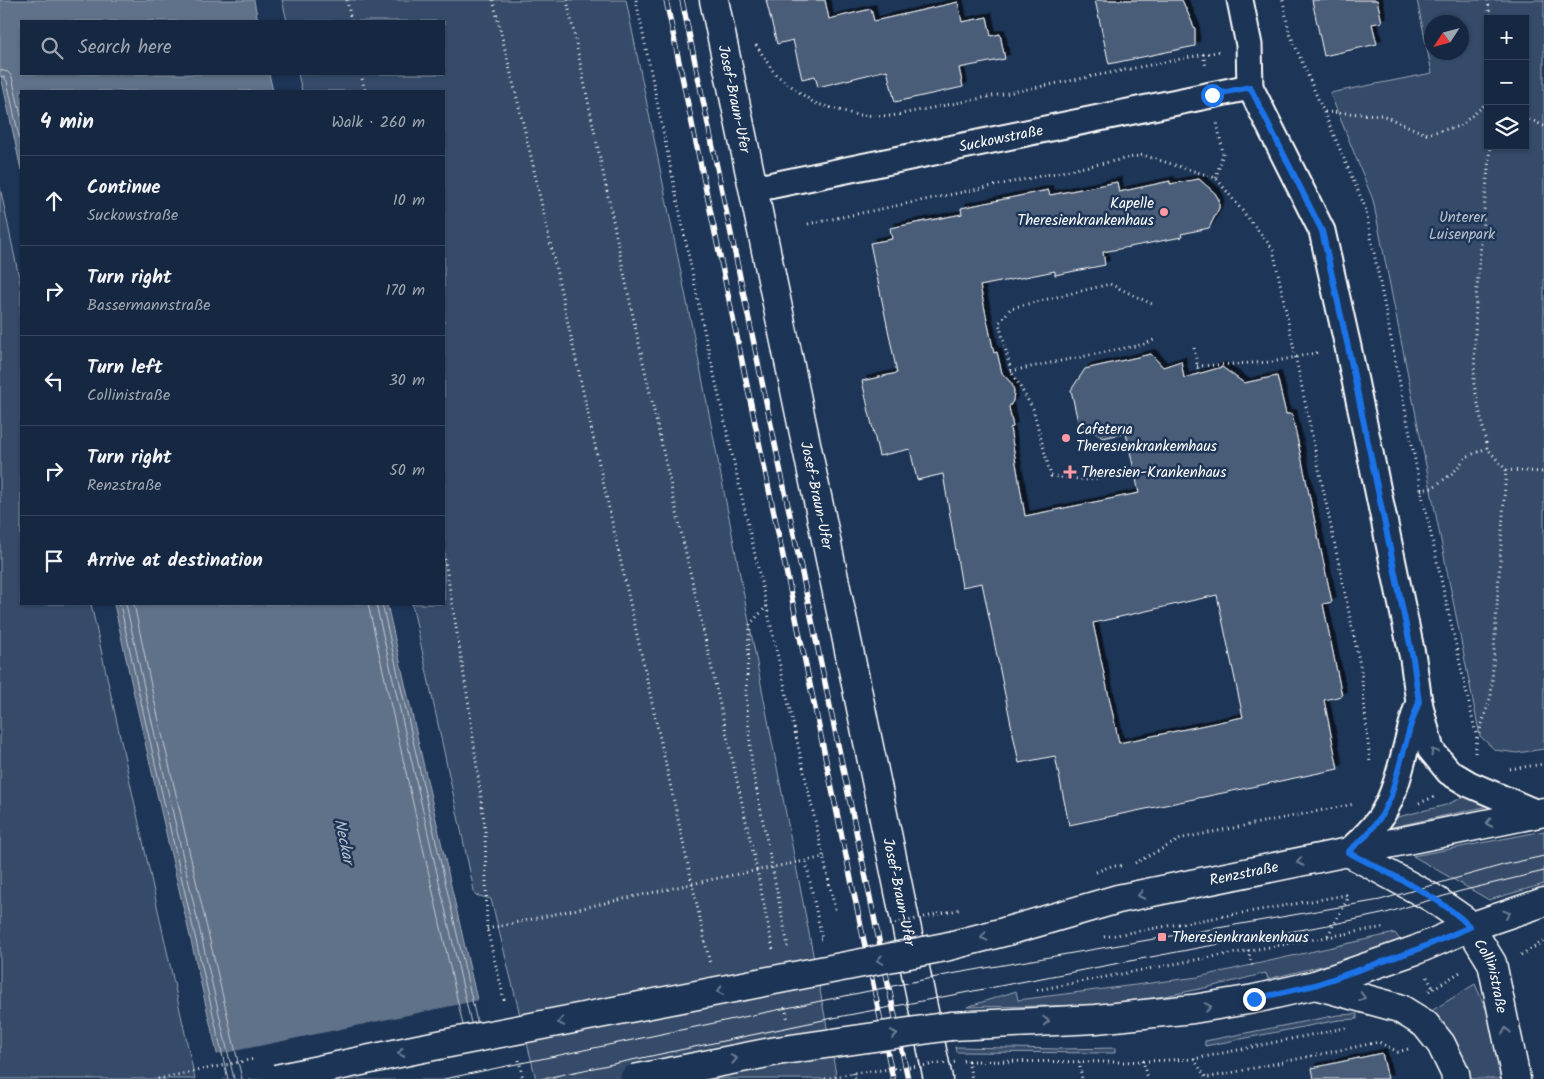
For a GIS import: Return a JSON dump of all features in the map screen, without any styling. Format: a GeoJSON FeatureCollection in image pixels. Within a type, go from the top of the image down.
{"type":"FeatureCollection","features":[{"type":"Feature","properties":{"kind":"main road","name":"Josef-Braun-Ufer"},"geometry":{"type":"LineString","coordinates":[[714,0],[920,991],[948,1070]]}},
{"type":"Feature","properties":{"kind":"main road","name":"Renzstraße"},"geometry":{"type":"LineString","coordinates":[[276,1079],[418,1049],[945,947],[1118,900],[1540,813]]}},
{"type":"Feature","properties":{"kind":"main road","name":"Collinistraße"},"geometry":{"type":"LineString","coordinates":[[1348,852],[1434,899],[1464,920],[1470,927],[1492,963],[1516,1079]]}},
{"type":"Feature","properties":{"kind":"main road"},"geometry":{"type":"LineString","coordinates":[[634,1079],[777,1051],[950,1026],[1096,1019],[1192,1010],[1254,999],[1315,985],[1416,950],[1470,927],[1544,902]]}},
{"type":"Feature","properties":{"kind":"main road"},"geometry":{"type":"LineString","coordinates":[[1315,985],[1399,1008],[1425,1024],[1441,1044],[1456,1079]]}},
{"type":"Feature","properties":{"kind":"street"},"geometry":{"type":"LineString","coordinates":[[1240,0],[1249,45],[1250,87],[1322,231],[1413,659],[1419,702],[1431,750],[1449,772],[1469,784],[1540,813]]}},
{"type":"Feature","properties":{"kind":"street","name":"Suckowstraße"},"geometry":{"type":"LineString","coordinates":[[754,189],[1250,87]]}},
{"type":"Feature","properties":{"kind":"street"},"geometry":{"type":"LineString","coordinates":[[1348,852],[1367,835],[1382,815],[1391,796],[1419,702]]}},
{"type":"Feature","properties":{"kind":"path"},"geometry":{"type":"LineString","coordinates":[[347,0],[351,20]]}},
{"type":"Feature","properties":{"kind":"path"},"geometry":{"type":"LineString","coordinates":[[493,0],[530,152],[712,972]]}},
{"type":"Feature","properties":{"kind":"path"},"geometry":{"type":"LineString","coordinates":[[567,0],[637,336],[757,870]]}},
{"type":"Feature","properties":{"kind":"path"},"geometry":{"type":"LineString","coordinates":[[636,0],[704,330],[825,857],[836,913]]}},
{"type":"Feature","properties":{"kind":"path"},"geometry":{"type":"LineString","coordinates":[[1283,0],[1289,32],[1365,207],[1421,490],[1477,739]]}},
{"type":"Feature","properties":{"kind":"path"},"geometry":{"type":"LineString","coordinates":[[1488,0],[1490,15]]}},
{"type":"Feature","properties":{"kind":"path"},"geometry":{"type":"LineString","coordinates":[[753,41],[775,74],[814,103],[857,115],[891,116],[1249,45]]}},
{"type":"Feature","properties":{"kind":"path"},"geometry":{"type":"LineString","coordinates":[[361,75],[364,90]]}},
{"type":"Feature","properties":{"kind":"path"},"geometry":{"type":"LineString","coordinates":[[1324,112],[1382,115],[1426,134],[1460,126],[1484,105]]}},
{"type":"Feature","properties":{"kind":"path"},"geometry":{"type":"LineString","coordinates":[[1529,119],[1544,126]]}},
{"type":"Feature","properties":{"kind":"path"},"geometry":{"type":"LineString","coordinates":[[1469,784],[1477,739],[1491,696],[1506,470],[1487,448],[1474,384],[1476,298],[1490,150]]}},
{"type":"Feature","properties":{"kind":"path"},"geometry":{"type":"LineString","coordinates":[[808,224],[1143,155],[1216,178],[1273,249],[1362,670],[1370,760],[1368,769]]}},
{"type":"Feature","properties":{"kind":"path"},"geometry":{"type":"LineString","coordinates":[[1120,473],[1088,480],[1051,476],[1033,409],[1011,371],[999,323],[1011,308],[1110,284],[1152,304]]}},
{"type":"Feature","properties":{"kind":"path"},"geometry":{"type":"LineString","coordinates":[[1011,371],[1145,344],[1156,339]]}},
{"type":"Feature","properties":{"kind":"path"},"geometry":{"type":"LineString","coordinates":[[1197,366],[1272,362],[1348,347]]}},
{"type":"Feature","properties":{"kind":"path"},"geometry":{"type":"LineString","coordinates":[[1194,348],[1199,374]]}},
{"type":"Feature","properties":{"kind":"path"},"geometry":{"type":"LineString","coordinates":[[1421,490],[1432,488],[1452,473],[1466,457],[1487,448]]}},
{"type":"Feature","properties":{"kind":"path"},"geometry":{"type":"LineString","coordinates":[[1506,470],[1544,472]]}},
{"type":"Feature","properties":{"kind":"path"},"geometry":{"type":"LineString","coordinates":[[445,560],[469,706],[485,829],[487,928],[825,857]]}},
{"type":"Feature","properties":{"kind":"path"},"geometry":{"type":"LineString","coordinates":[[767,605],[750,624],[746,693],[752,767],[788,946]]}},
{"type":"Feature","properties":{"kind":"path"},"geometry":{"type":"LineString","coordinates":[[1128,867],[1183,838],[1356,803],[1354,810]]}},
{"type":"Feature","properties":{"kind":"path"},"geometry":{"type":"LineString","coordinates":[[806,862],[822,939]]}},
{"type":"Feature","properties":{"kind":"path"},"geometry":{"type":"LineString","coordinates":[[1097,938],[1346,895],[1347,900],[1327,937]]}},
{"type":"Feature","properties":{"kind":"path"},"geometry":{"type":"LineString","coordinates":[[1036,990],[1318,938]]}},
{"type":"Feature","properties":{"kind":"path"},"geometry":{"type":"LineString","coordinates":[[1248,950],[1253,972]]}},
{"type":"Feature","properties":{"kind":"path"},"geometry":{"type":"LineString","coordinates":[[1399,1008],[1466,968],[1492,963]]}},
{"type":"Feature","properties":{"kind":"path"},"geometry":{"type":"LineString","coordinates":[[825,1079],[853,1073],[948,1070],[968,1061],[1079,1062],[1194,1058],[1354,1026]]}},
{"type":"Feature","properties":{"kind":"path"},"geometry":{"type":"LineString","coordinates":[[1194,1058],[1206,1078],[1379,1042],[1398,1052]]}},
{"type":"Feature","properties":{"kind":"path"},"geometry":{"type":"LineString","coordinates":[[1144,1060],[1147,1079]]}},
{"type":"Feature","properties":{"kind":"path"},"geometry":{"type":"LineString","coordinates":[[968,1061],[972,1079]]}},
{"type":"Feature","properties":{"kind":"path"},"geometry":{"type":"LineString","coordinates":[[1079,1062],[1082,1079]]}},
{"type":"Feature","properties":{"kind":"path"},"geometry":{"type":"LineString","coordinates":[[853,1073],[855,1079]]}},
{"type":"Feature","properties":{"kind":"green space"},"geometry":{"type":"Polygon","coordinates":[[[282,0],[626,0],[700,367],[837,1079],[536,1079],[491,899],[475,895],[412,605],[445,605],[445,90],[302,90],[298,75],[445,75],[445,20],[287,20],[282,0]]]}},
{"type":"Feature","properties":{"kind":"green space","name":"Unterer Luisenpark"},"geometry":{"type":"Polygon","coordinates":[[[1417,0],[1544,0],[1544,749],[1517,753],[1495,750],[1480,736],[1373,200],[1330,93],[1432,73],[1429,60],[1469,60],[1469,15],[1424,15],[1424,34],[1417,0]]]}},
{"type":"Feature","properties":{"kind":"green space"},"geometry":{"type":"Polygon","coordinates":[[[0,187],[20,282],[20,605],[91,605],[195,1079],[0,1079],[0,187]]]}},
{"type":"Feature","properties":{"kind":"green space"},"geometry":{"type":"Polygon","coordinates":[[[1470,794],[1489,806],[1388,828],[1386,820],[1446,805],[1470,794]]]}},
{"type":"Feature","properties":{"kind":"green space"},"geometry":{"type":"Polygon","coordinates":[[[1544,831],[1544,884],[1489,900],[1413,856],[1544,831]]]}},
{"type":"Feature","properties":{"kind":"green space"},"geometry":{"type":"Polygon","coordinates":[[[1395,933],[1400,940],[1338,962],[1268,979],[1266,973],[1184,992],[1101,1004],[967,1007],[1016,991],[1018,1000],[1198,977],[1395,933]]]}},
{"type":"Feature","properties":{"kind":"green space"},"geometry":{"type":"Polygon","coordinates":[[[1475,984],[1489,1016],[1502,1079],[1469,1079],[1460,1049],[1444,1028],[1428,1013],[1475,984]]]}},
{"type":"Feature","properties":{"kind":"green space"},"geometry":{"type":"Polygon","coordinates":[[[1357,1014],[1357,1019],[1339,1020],[1205,1046],[1205,1041],[1338,1015],[1357,1014]]]}},
{"type":"Feature","properties":{"kind":"green space"},"geometry":{"type":"Polygon","coordinates":[[[955,1047],[1115,1048],[1115,1053],[956,1052],[955,1047]]]}},
{"type":"Feature","properties":{"kind":"water"},"geometry":{"type":"Polygon","coordinates":[[[0,0],[254,0],[258,20],[20,20],[20,75],[269,75],[273,90],[20,90],[20,165],[0,71],[0,0]]]}},
{"type":"Feature","properties":{"kind":"water","name":"Neckar"},"geometry":{"type":"Polygon","coordinates":[[[114,605],[387,605],[495,1079],[223,1079],[114,605]]]}},
{"type":"Feature","properties":{"kind":"pier"},"geometry":{"type":"Polygon","coordinates":[[[480,1000],[498,1079],[221,1079],[215,1055],[480,1000]]]}},
{"type":"Feature","properties":{"kind":"building"},"geometry":{"type":"Polygon","coordinates":[[[766,0],[825,0],[829,19],[871,9],[874,21],[958,2],[962,22],[987,17],[991,36],[1000,34],[1005,59],[959,68],[963,87],[895,102],[887,70],[818,87],[815,76],[802,79],[793,40],[777,44],[766,0]]]}},
{"type":"Feature","properties":{"kind":"building"},"geometry":{"type":"Polygon","coordinates":[[[1095,0],[1182,0],[1195,29],[1195,46],[1109,64],[1095,0]]]}},
{"type":"Feature","properties":{"kind":"building"},"geometry":{"type":"Polygon","coordinates":[[[1312,0],[1377,0],[1382,22],[1372,24],[1377,44],[1324,56],[1312,0]]]}},
{"type":"Feature","properties":{"kind":"building"},"geometry":{"type":"Polygon","coordinates":[[[1199,179],[1215,193],[1219,200],[1219,208],[1209,228],[1181,234],[1182,237],[1103,252],[1105,265],[1055,275],[1055,271],[980,286],[994,353],[997,352],[1002,373],[1012,384],[1014,391],[1013,401],[1009,407],[1013,427],[1010,428],[1025,516],[1139,493],[1126,433],[1103,438],[1078,422],[1071,390],[1085,369],[1151,354],[1163,367],[1181,361],[1184,378],[1222,367],[1244,383],[1277,376],[1286,414],[1292,414],[1332,602],[1323,604],[1342,696],[1324,700],[1338,769],[1069,825],[1055,756],[1019,763],[982,583],[962,587],[943,474],[917,480],[910,449],[879,456],[862,381],[897,373],[870,243],[892,239],[890,228],[962,214],[961,208],[1048,190],[1050,195],[1117,182],[1119,192],[1170,181],[1170,184],[1199,179]],[[1217,595],[1093,623],[1119,743],[1243,717],[1217,595]]]}},
{"type":"Feature","properties":{"kind":"building"},"geometry":{"type":"Polygon","coordinates":[[[1382,1053],[1388,1079],[1314,1079],[1312,1068],[1382,1053]]]}},
{"type":"Feature","properties":{"kind":"tram line"},"geometry":{"type":"LineString","coordinates":[[444,1079],[951,974],[1380,900],[1503,865],[1544,856]]}},
{"type":"Feature","properties":{"kind":"tram line"},"geometry":{"type":"LineString","coordinates":[[541,1079],[833,1018],[1203,947],[1334,924],[1386,913],[1461,891],[1544,871]]}},
{"type":"Feature","properties":{"kind":"railway"},"geometry":{"type":"LineString","coordinates":[[666,0],[893,1079]]}},
{"type":"Feature","properties":{"kind":"railway"},"geometry":{"type":"LineString","coordinates":[[682,0],[908,1079]]}},
{"type":"Feature","properties":{"kind":"place","name":"Kapelle Theresienkrankenhaus"},"geometry":{"type":"Point","coordinates":[1164,212]}},
{"type":"Feature","properties":{"kind":"place","name":"Cafeterıa Theresıenkrankemhaus"},"geometry":{"type":"Point","coordinates":[1066,438]}},
{"type":"Feature","properties":{"kind":"place","name":"Theresien-Krankenhaus"},"geometry":{"type":"Point","coordinates":[1070,472]}},
{"type":"Feature","properties":{"kind":"place","name":"Theresienkrankenhaus"},"geometry":{"type":"Point","coordinates":[1162,937]}},
{"type":"Feature","properties":{"kind":"route"},"geometry":{"type":"LineString","coordinates":[[1212,95],[1250,87],[1322,231],[1413,659],[1419,702],[1391,796],[1382,815],[1367,835],[1348,852],[1434,899],[1464,920],[1470,927],[1416,950],[1315,985],[1254,999]]}}]}
